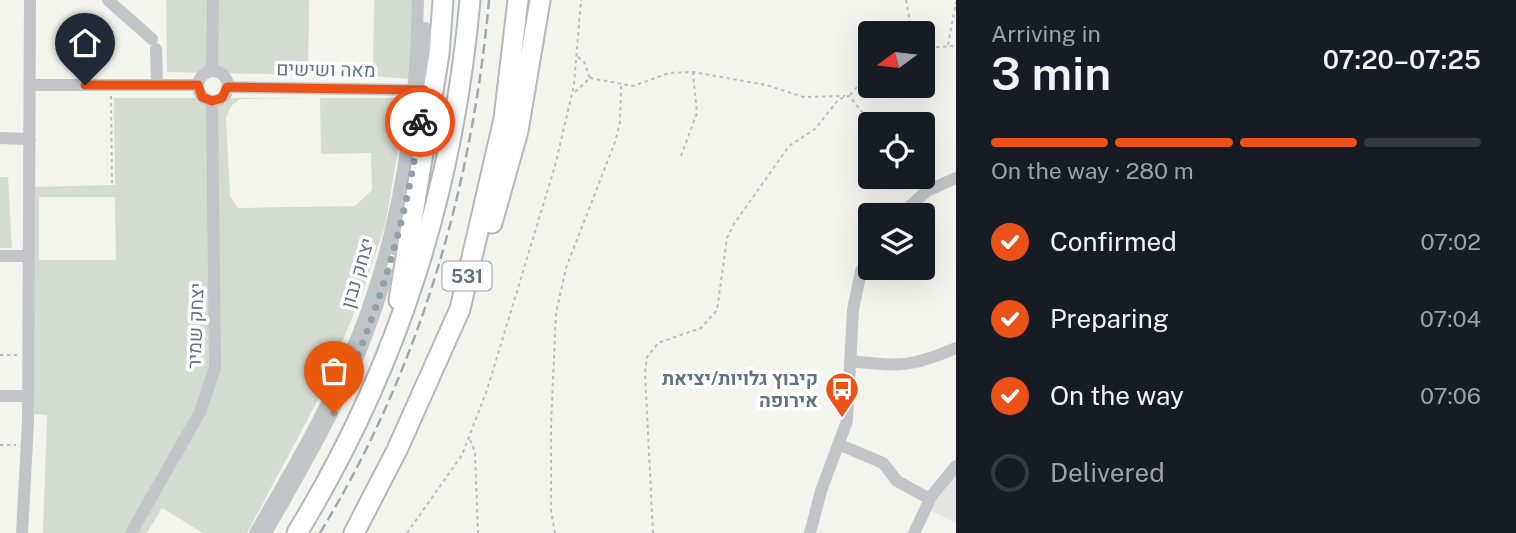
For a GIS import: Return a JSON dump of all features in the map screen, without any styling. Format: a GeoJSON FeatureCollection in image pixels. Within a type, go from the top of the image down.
{"type":"FeatureCollection","features":[{"type":"Feature","properties":{"kind":"highway"},"geometry":{"type":"LineString","coordinates":[[390,351],[435,86],[443,0]]}},
{"type":"Feature","properties":{"kind":"highway","name":"531"},"geometry":{"type":"LineString","coordinates":[[297,533],[353,432],[390,351],[421,265],[442,184],[463,73],[470,0]]}},
{"type":"Feature","properties":{"kind":"highway","name":"531"},"geometry":{"type":"LineString","coordinates":[[354,533],[397,450],[460,309],[504,119],[518,0]]}},
{"type":"Feature","properties":{"kind":"highway"},"geometry":{"type":"LineString","coordinates":[[460,309],[485,246],[508,171],[540,0]]}},
{"type":"Feature","properties":{"kind":"street"},"geometry":{"type":"LineString","coordinates":[[22,533],[27,446],[33,423],[28,396],[30,0]]}},
{"type":"Feature","properties":{"kind":"street"},"geometry":{"type":"LineString","coordinates":[[108,0],[154,44],[158,84]]}},
{"type":"Feature","properties":{"kind":"street"},"geometry":{"type":"LineString","coordinates":[[212,71],[213,0]]}},
{"type":"Feature","properties":{"kind":"street","name":"יצחק נבון"},"geometry":{"type":"LineString","coordinates":[[266,533],[334,413],[383,289],[405,204],[418,90],[418,0]]}},
{"type":"Feature","properties":{"kind":"street"},"geometry":{"type":"LineString","coordinates":[[418,90],[426,0]]}},
{"type":"Feature","properties":{"kind":"street"},"geometry":{"type":"LineString","coordinates":[[212,71],[222,75],[227,87],[222,98],[212,101],[202,97],[198,85],[204,74],[212,71]]}},
{"type":"Feature","properties":{"kind":"street"},"geometry":{"type":"LineString","coordinates":[[31,85],[198,85]]}},
{"type":"Feature","properties":{"kind":"street","name":"מאה ושישים"},"geometry":{"type":"LineString","coordinates":[[227,87],[418,90]]}},
{"type":"Feature","properties":{"kind":"street","name":"יצחק נבון"},"geometry":{"type":"LineString","coordinates":[[255,533],[302,452],[339,377],[376,283],[418,90]]}},
{"type":"Feature","properties":{"kind":"street","name":"יצחק שמיר"},"geometry":{"type":"LineString","coordinates":[[131,533],[200,412],[215,369],[212,101]]}},
{"type":"Feature","properties":{"kind":"street"},"geometry":{"type":"LineString","coordinates":[[0,138],[30,139]]}},
{"type":"Feature","properties":{"kind":"street"},"geometry":{"type":"LineString","coordinates":[[914,203],[927,191],[956,178]]}},
{"type":"Feature","properties":{"kind":"street"},"geometry":{"type":"LineString","coordinates":[[0,256],[29,256]]}},
{"type":"Feature","properties":{"kind":"street"},"geometry":{"type":"LineString","coordinates":[[810,533],[847,421],[853,310],[859,280]]}},
{"type":"Feature","properties":{"kind":"street"},"geometry":{"type":"LineString","coordinates":[[850,361],[894,367],[918,364],[956,348]]}},
{"type":"Feature","properties":{"kind":"street"},"geometry":{"type":"LineString","coordinates":[[0,396],[28,396]]}},
{"type":"Feature","properties":{"kind":"street"},"geometry":{"type":"LineString","coordinates":[[838,444],[883,463],[897,481],[930,499]]}},
{"type":"Feature","properties":{"kind":"street"},"geometry":{"type":"LineString","coordinates":[[914,533],[930,499],[956,466]]}},
{"type":"Feature","properties":{"kind":"path"},"geometry":{"type":"LineString","coordinates":[[407,533],[454,469],[470,439],[555,166],[573,93],[581,0]]}},
{"type":"Feature","properties":{"kind":"path"},"geometry":{"type":"LineString","coordinates":[[906,0],[910,21]]}},
{"type":"Feature","properties":{"kind":"path"},"geometry":{"type":"LineString","coordinates":[[948,45],[956,2]]}},
{"type":"Feature","properties":{"kind":"path"},"geometry":{"type":"LineString","coordinates":[[935,46],[956,46]]}},
{"type":"Feature","properties":{"kind":"path"},"geometry":{"type":"LineString","coordinates":[[573,93],[587,84],[590,78],[584,62],[576,56]]}},
{"type":"Feature","properties":{"kind":"path"},"geometry":{"type":"LineString","coordinates":[[590,78],[621,86],[633,86],[669,73],[692,72],[766,85],[804,96],[849,96]]}},
{"type":"Feature","properties":{"kind":"path"},"geometry":{"type":"LineString","coordinates":[[681,156],[697,113],[692,72]]}},
{"type":"Feature","properties":{"kind":"path"},"geometry":{"type":"LineString","coordinates":[[111,85],[112,183]]}},
{"type":"Feature","properties":{"kind":"path"},"geometry":{"type":"LineString","coordinates":[[555,533],[551,510],[551,425],[556,313],[566,268],[615,142],[620,122],[621,86]]}},
{"type":"Feature","properties":{"kind":"path"},"geometry":{"type":"LineString","coordinates":[[653,533],[645,373],[647,357],[658,343],[683,337],[701,328],[717,310],[727,237],[734,224],[779,157],[795,140],[815,129],[839,99],[849,96],[858,86]]}},
{"type":"Feature","properties":{"kind":"path"},"geometry":{"type":"LineString","coordinates":[[849,96],[862,112]]}},
{"type":"Feature","properties":{"kind":"path"},"geometry":{"type":"LineString","coordinates":[[0,355],[29,355]]}},
{"type":"Feature","properties":{"kind":"path"},"geometry":{"type":"LineString","coordinates":[[470,439],[475,452],[478,533]]}},
{"type":"Feature","properties":{"kind":"path"},"geometry":{"type":"LineString","coordinates":[[0,445],[27,446]]}},
{"type":"Feature","properties":{"kind":"shaded area"},"geometry":{"type":"Polygon","coordinates":[[[166,0],[309,0],[308,75],[167,72],[166,0]]]}},
{"type":"Feature","properties":{"kind":"shaded area"},"geometry":{"type":"Polygon","coordinates":[[[374,0],[415,0],[410,79],[373,76],[374,0]]]}},
{"type":"Feature","properties":{"kind":"shaded area"},"geometry":{"type":"Polygon","coordinates":[[[114,98],[320,98],[407,98],[385,226],[361,296],[321,394],[247,533],[203,533],[162,508],[147,533],[43,533],[47,415],[34,414],[34,187],[115,185],[114,98]],[[320,98],[240,99],[231,106],[226,118],[230,196],[238,208],[355,206],[372,190],[371,153],[321,154],[320,98]],[[39,197],[39,260],[116,260],[115,197],[39,197]]]}},
{"type":"Feature","properties":{"kind":"shaded area"},"geometry":{"type":"Polygon","coordinates":[[[0,177],[8,177],[12,248],[0,248],[0,177]]]}},
{"type":"Feature","properties":{"kind":"shaded area"},"geometry":{"type":"Polygon","coordinates":[[[956,472],[956,523],[929,510],[956,472]]]}},
{"type":"Feature","properties":{"kind":"railway"},"geometry":{"type":"LineString","coordinates":[[320,533],[386,408],[435,276],[454,209],[469,140],[489,0]]}},
{"type":"Feature","properties":{"kind":"way so far"},"geometry":{"type":"LineString","coordinates":[[334,413],[359,357],[383,289],[405,204],[420,122]]}},
{"type":"Feature","properties":{"kind":"place","name":"קיבוץ גלויות/יציאת אירופה"},"geometry":{"type":"Point","coordinates":[842,419]}},
{"type":"Feature","properties":{"kind":"route"},"geometry":{"type":"LineString","coordinates":[[85,85],[198,85],[202,97],[212,101],[222,98],[227,87],[424,90],[420,122]]}}]}
